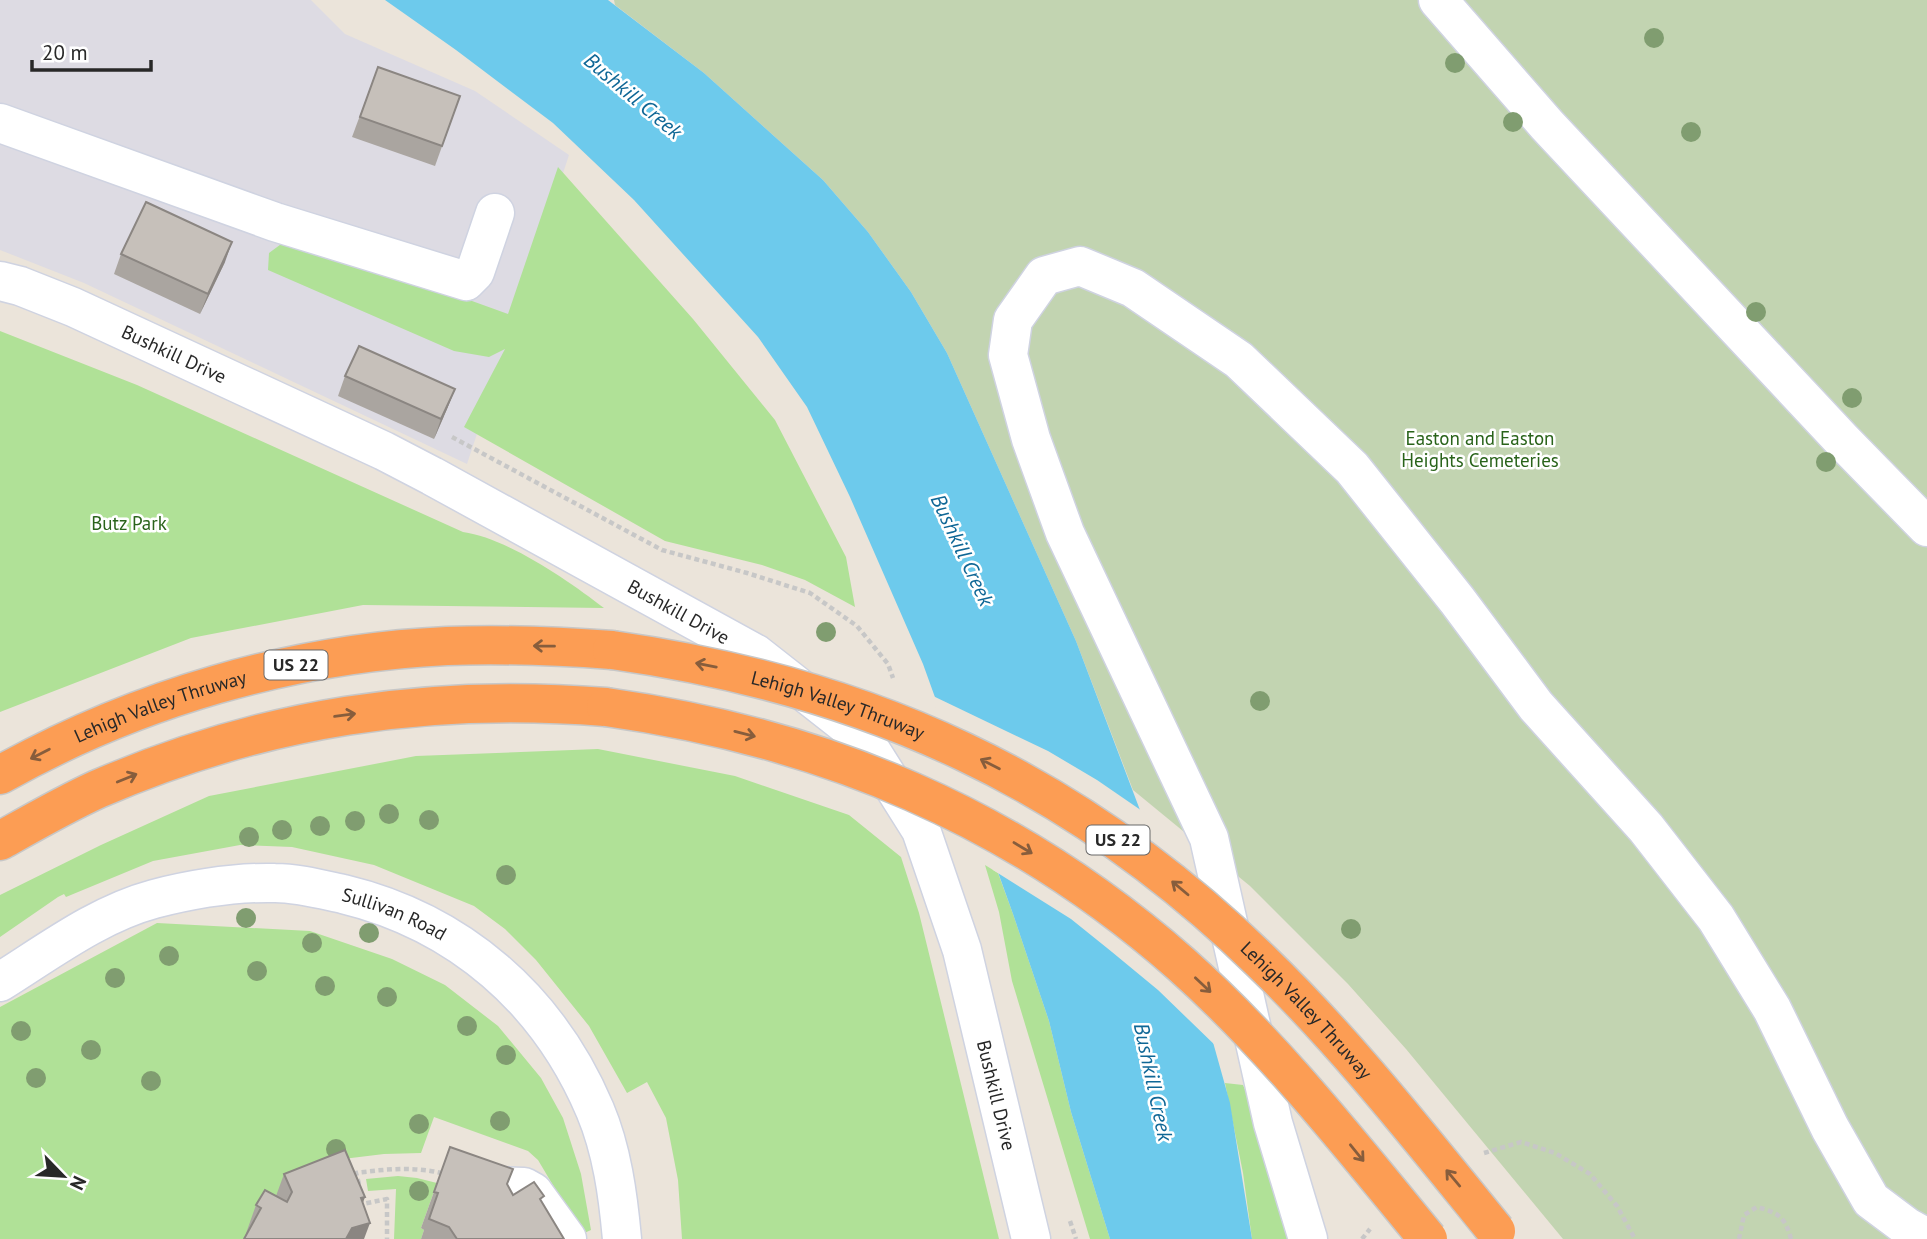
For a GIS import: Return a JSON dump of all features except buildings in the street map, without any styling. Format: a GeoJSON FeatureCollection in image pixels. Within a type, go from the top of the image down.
{"type":"FeatureCollection","features":[{"type":"Feature","properties":{"kind":"highway","name":"Lehigh Valley Thruway"},"geometry":{"type":"LineString","coordinates":[[0,775],[73,738],[135,713],[253,674],[318,660],[445,646],[560,646],[612,650],[720,668],[827,696],[880,715],[969,753],[1077,812],[1170,880],[1263,962],[1371,1079],[1499,1235]]}},
{"type":"Feature","properties":{"kind":"highway","name":"US 22"},"geometry":{"type":"LineString","coordinates":[[0,841],[97,790],[155,767],[268,731],[328,718],[448,704],[606,707],[708,724],[810,752],[859,769],[956,811],[1046,861],[1133,925],[1181,964],[1223,1004],[1328,1117],[1428,1239]]}},
{"type":"Feature","properties":{"kind":"street"},"geometry":{"type":"LineString","coordinates":[[1450,4],[1547,124],[1842,440],[1927,527]]}},
{"type":"Feature","properties":{"kind":"street"},"geometry":{"type":"LineString","coordinates":[[0,123],[275,222],[467,281],[475,272],[495,213]]}},
{"type":"Feature","properties":{"kind":"street"},"geometry":{"type":"LineString","coordinates":[[1308,1239],[1273,1123],[1209,838],[1065,533],[1031,439],[1008,355],[1013,320],[1044,276],[1080,266],[1133,288],[1239,360],[1352,468],[1536,706],[1646,828],[1716,918],[1772,1009],[1830,1128],[1871,1200],[1907,1227],[1927,1238]]}},
{"type":"Feature","properties":{"kind":"street","name":"Bushkill Drive"},"geometry":{"type":"LineString","coordinates":[[0,281],[73,307],[384,451],[432,476],[756,654],[863,738],[921,830],[962,950],[1031,1239]]}},
{"type":"Feature","properties":{"kind":"street","name":"Sullivan Road"},"geometry":{"type":"LineString","coordinates":[[0,982],[107,917],[152,900],[211,887],[288,884],[376,902],[425,924],[493,967],[530,1004],[571,1059],[596,1111],[608,1150],[618,1189],[622,1239]]}},
{"type":"Feature","properties":{"kind":"street"},"geometry":{"type":"LineString","coordinates":[[490,1186],[524,1187],[533,1192],[567,1239]]}},
{"type":"Feature","properties":{"kind":"path"},"geometry":{"type":"LineString","coordinates":[[363,1204],[356,1173],[410,1169]]}},
{"type":"Feature","properties":{"kind":"path"},"geometry":{"type":"LineString","coordinates":[[352,1206],[387,1199],[387,1239]]}},
{"type":"Feature","properties":{"kind":"path"},"geometry":{"type":"LineString","coordinates":[[1739,1239],[1744,1215],[1757,1206],[1775,1212],[1787,1224],[1791,1239]]}},
{"type":"Feature","properties":{"kind":"shaded area"},"geometry":{"type":"Polygon","coordinates":[[[0,0],[311,0],[345,34],[475,91],[569,155],[467,464],[84,283],[0,250],[0,0]]]}},
{"type":"Feature","properties":{"kind":"green space","name":"Easton and Easton Heights Cemeteries"},"geometry":{"type":"Polygon","coordinates":[[[614,0],[1927,0],[1927,1239],[1563,1239],[1406,1049],[1348,984],[1250,886],[1133,790],[1076,641],[947,353],[911,292],[868,232],[823,180],[704,73],[615,5],[614,0]]]}},
{"type":"Feature","properties":{"kind":"green space"},"geometry":{"type":"Polygon","coordinates":[[[558,167],[693,319],[775,420],[846,557],[855,607],[805,580],[762,565],[665,541],[464,427],[505,349],[489,357],[454,351],[268,270],[269,253],[292,236],[508,314],[558,167]]]}},
{"type":"Feature","properties":{"kind":"green space","name":"Butz Park"},"geometry":{"type":"Polygon","coordinates":[[[0,331],[137,385],[463,532],[499,543],[537,562],[604,608],[363,605],[191,638],[0,712],[0,331]]]}},
{"type":"Feature","properties":{"kind":"green space"},"geometry":{"type":"Polygon","coordinates":[[[598,749],[735,776],[849,815],[901,857],[919,913],[999,1239],[682,1239],[678,1180],[666,1118],[647,1082],[627,1093],[589,1026],[536,960],[505,929],[474,906],[374,865],[292,847],[240,845],[153,861],[66,897],[64,894],[0,937],[0,895],[209,796],[416,756],[598,749]]]}},
{"type":"Feature","properties":{"kind":"green space"},"geometry":{"type":"Polygon","coordinates":[[[985,865],[998,873],[1049,1021],[1071,1112],[1110,1239],[1090,1239],[1012,981],[999,912],[985,865]]]}},
{"type":"Feature","properties":{"kind":"green space"},"geometry":{"type":"Polygon","coordinates":[[[157,923],[310,931],[392,959],[445,985],[498,1026],[541,1078],[563,1118],[581,1174],[591,1230],[582,1234],[538,1160],[528,1151],[434,1117],[421,1153],[343,1159],[244,1239],[0,1239],[0,1007],[157,923]]]}},
{"type":"Feature","properties":{"kind":"green space"},"geometry":{"type":"Polygon","coordinates":[[[1225,1083],[1243,1085],[1277,1162],[1296,1239],[1252,1239],[1243,1173],[1225,1083]]]}},
{"type":"Feature","properties":{"kind":"green space"},"geometry":{"type":"Polygon","coordinates":[[[398,1176],[437,1183],[421,1228],[424,1230],[421,1239],[394,1239],[396,1189],[368,1191],[366,1179],[398,1176]]]}},
{"type":"Feature","properties":{"kind":"water","name":"Bushkill Creek"},"geometry":{"type":"Polygon","coordinates":[[[385,0],[608,0],[704,73],[823,180],[868,232],[911,292],[947,353],[1076,641],[1171,892],[1230,1103],[1252,1239],[1110,1239],[1071,1112],[1049,1021],[923,664],[850,497],[807,407],[758,337],[634,200],[553,123],[385,0]]]}},
{"type":"Feature","properties":{"kind":"pier"},"geometry":{"type":"Polygon","coordinates":[[[931,695],[1048,751],[1145,813],[1174,891],[1219,1049],[1158,990],[1071,919],[993,870],[931,695]]]}}]}
